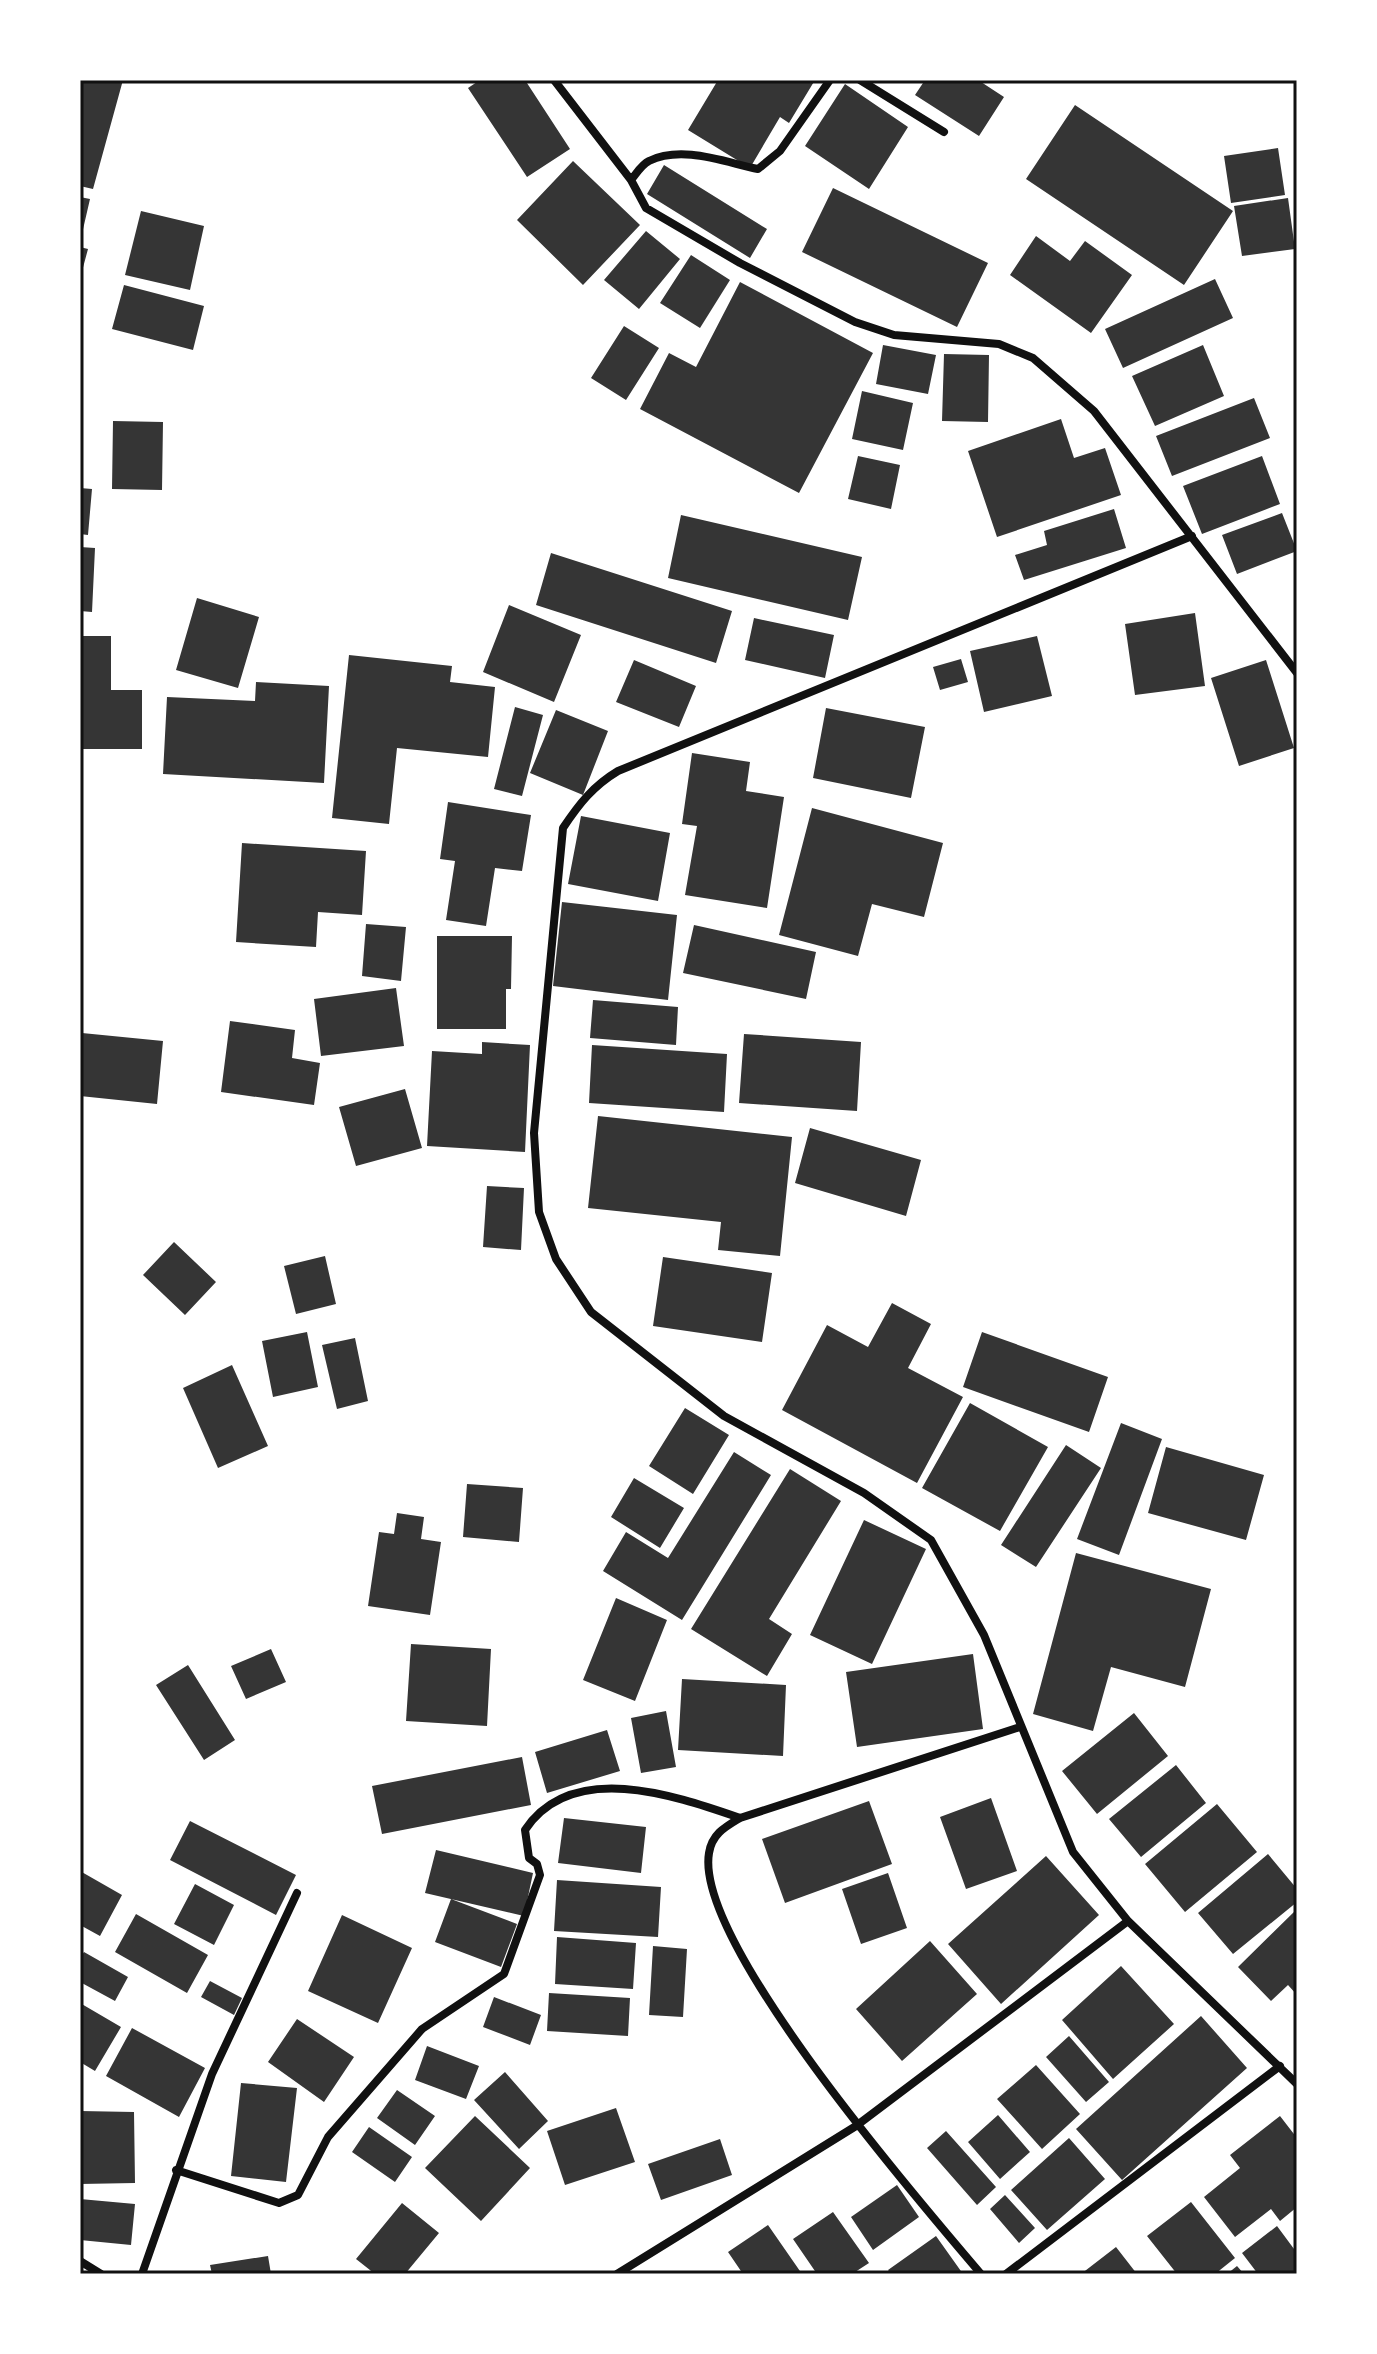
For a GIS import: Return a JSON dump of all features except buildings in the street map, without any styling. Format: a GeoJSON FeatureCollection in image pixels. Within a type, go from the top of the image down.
{"type":"FeatureCollection","features":[{"type":"Feature","properties":{"kind":"street"},"geometry":{"type":"LineString","coordinates":[[554,80],[631,180],[646,208],[740,263],[855,322],[894,335],[999,344],[1033,358],[1094,411],[1297,673]]}},
{"type":"Feature","properties":{"kind":"street"},"geometry":{"type":"LineString","coordinates":[[631,180],[647,162],[675,156],[696,155],[758,169],[780,151],[830,80]]}},
{"type":"Feature","properties":{"kind":"street"},"geometry":{"type":"LineString","coordinates":[[860,80],[944,132]]}},
{"type":"Feature","properties":{"kind":"street"},"geometry":{"type":"LineString","coordinates":[[1192,536],[618,771],[598,783],[579,803],[563,828],[534,1133],[539,1212],[556,1259],[591,1312],[724,1416],[864,1493],[931,1540],[984,1635],[1073,1852],[1128,1921],[1297,2084]]}},
{"type":"Feature","properties":{"kind":"street"},"geometry":{"type":"LineString","coordinates":[[981,2274],[856,2126],[730,1939],[709,1868],[709,1853],[713,1838],[740,1818],[1020,1727]]}},
{"type":"Feature","properties":{"kind":"street"},"geometry":{"type":"LineString","coordinates":[[176,2170],[279,2203],[298,2195],[328,2137],[422,2029],[504,1974],[540,1875],[537,1864],[529,1858],[525,1830],[535,1814],[554,1802],[610,1787],[677,1796],[740,1818]]}},
{"type":"Feature","properties":{"kind":"street"},"geometry":{"type":"LineString","coordinates":[[142,2274],[212,2074],[297,1893]]}},
{"type":"Feature","properties":{"kind":"street"},"geometry":{"type":"LineString","coordinates":[[617,2274],[856,2126],[1128,1921]]}},
{"type":"Feature","properties":{"kind":"street"},"geometry":{"type":"LineString","coordinates":[[1006,2274],[1280,2066]]}},
{"type":"Feature","properties":{"kind":"street"},"geometry":{"type":"LineString","coordinates":[[80,2261],[101,2274]]}}]}
